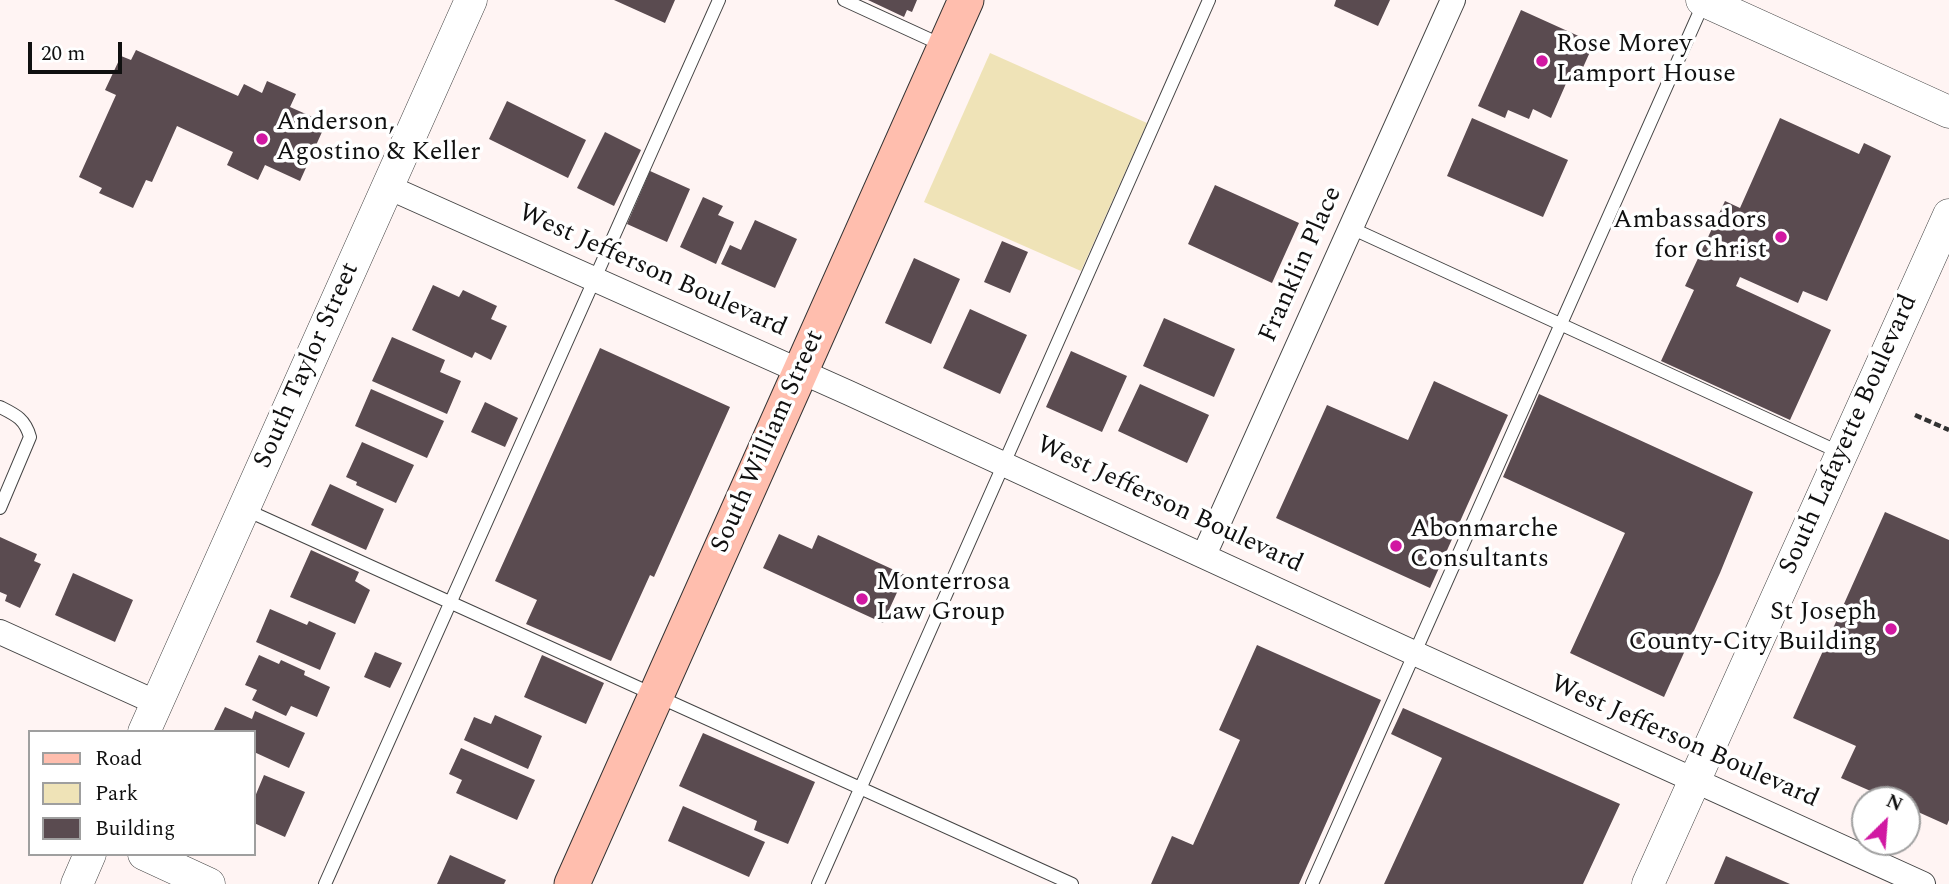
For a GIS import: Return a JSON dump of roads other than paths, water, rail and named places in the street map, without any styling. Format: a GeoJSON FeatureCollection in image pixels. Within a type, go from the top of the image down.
{"type":"FeatureCollection","features":[{"type":"Feature","properties":{"kind":"main road","name":"South William Street"},"geometry":{"type":"LineString","coordinates":[[572,884],[965,0]]}},
{"type":"Feature","properties":{"kind":"street","name":"South Taylor Street"},"geometry":{"type":"LineString","coordinates":[[145,730],[471,0]]}},
{"type":"Feature","properties":{"kind":"street","name":"Franklin Place"},"geometry":{"type":"LineString","coordinates":[[1204,555],[1453,0]]}},
{"type":"Feature","properties":{"kind":"street"},"geometry":{"type":"LineString","coordinates":[[1704,0],[1949,111]]}},
{"type":"Feature","properties":{"kind":"street","name":"West Jefferson Boulevard"},"geometry":{"type":"LineString","coordinates":[[388,187],[594,277],[1923,884]]}},
{"type":"Feature","properties":{"kind":"street","name":"South Lafayette Boulevard"},"geometry":{"type":"LineString","coordinates":[[1648,884],[1949,215]]}},
{"type":"Feature","properties":{"kind":"street"},"geometry":{"type":"LineString","coordinates":[[0,632],[157,703]]}},
{"type":"Feature","properties":{"kind":"street"},"geometry":{"type":"LineString","coordinates":[[77,884],[89,856]]}},
{"type":"Feature","properties":{"kind":"street"},"geometry":{"type":"LineString","coordinates":[[148,856],[209,884]]}},
{"type":"Feature","properties":{"kind":"lane"},"geometry":{"type":"LineString","coordinates":[[324,884],[719,0]]}},
{"type":"Feature","properties":{"kind":"lane"},"geometry":{"type":"LineString","coordinates":[[844,0],[945,47]]}},
{"type":"Feature","properties":{"kind":"lane"},"geometry":{"type":"LineString","coordinates":[[818,884],[1209,0]]}},
{"type":"Feature","properties":{"kind":"lane"},"geometry":{"type":"LineString","coordinates":[[1312,884],[1704,0]]}},
{"type":"Feature","properties":{"kind":"lane"},"geometry":{"type":"LineString","coordinates":[[1351,228],[1842,453]]}},
{"type":"Feature","properties":{"kind":"lane"},"geometry":{"type":"LineString","coordinates":[[0,407],[18,415],[26,424],[30,437],[0,508]]}},
{"type":"Feature","properties":{"kind":"lane"},"geometry":{"type":"LineString","coordinates":[[244,509],[1072,884]]}},
{"type":"Feature","properties":{"kind":"place","name":"Rose Morey Lamport House"},"geometry":{"type":"Point","coordinates":[1542,61]}},
{"type":"Feature","properties":{"kind":"place","name":"Anderson, Agostino & Keller"},"geometry":{"type":"Point","coordinates":[262,139]}},
{"type":"Feature","properties":{"kind":"place","name":"Ambassadors for Christ"},"geometry":{"type":"Point","coordinates":[1781,237]}},
{"type":"Feature","properties":{"kind":"place","name":"Abonmarche Consultants"},"geometry":{"type":"Point","coordinates":[1396,546]}},
{"type":"Feature","properties":{"kind":"place","name":"Monterrosa Law Group"},"geometry":{"type":"Point","coordinates":[862,599]}},
{"type":"Feature","properties":{"kind":"place","name":"St Joseph County-City Building"},"geometry":{"type":"Point","coordinates":[1891,629]}}]}
